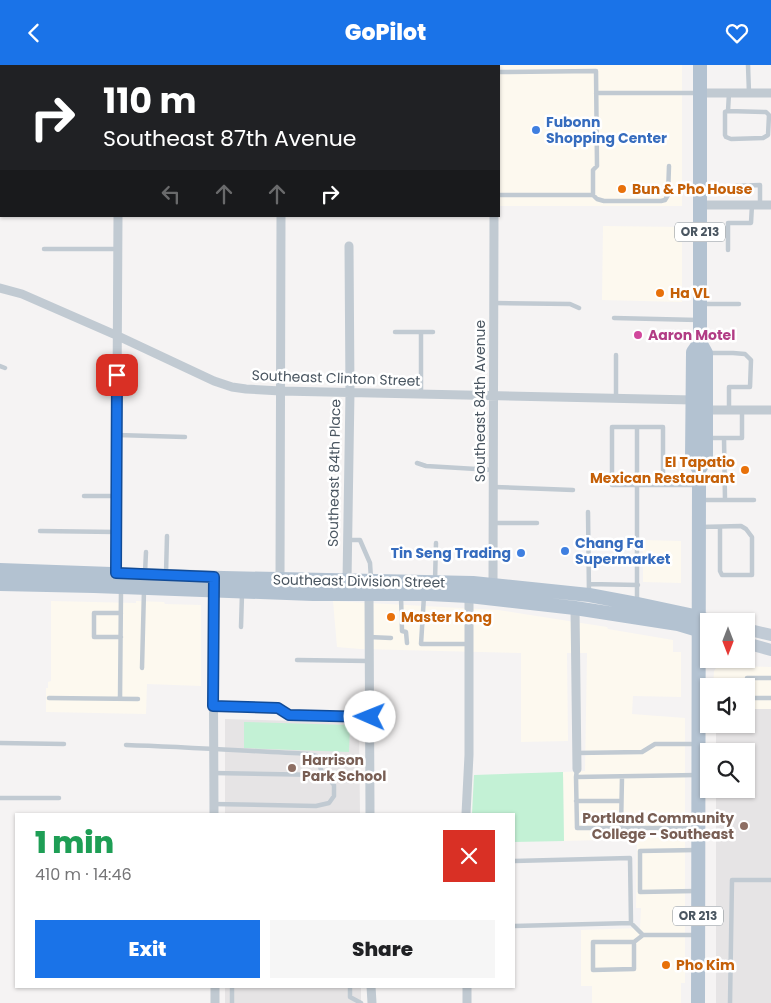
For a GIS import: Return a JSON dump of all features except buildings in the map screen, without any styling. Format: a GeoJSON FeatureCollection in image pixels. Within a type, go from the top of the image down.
{"type":"FeatureCollection","features":[{"type":"Feature","properties":{"kind":"main road","name":"OR 213"},"geometry":{"type":"LineString","coordinates":[[699,470],[706,459],[706,410],[700,320],[700,65]]}},
{"type":"Feature","properties":{"kind":"main road","name":"OR 213"},"geometry":{"type":"LineString","coordinates":[[702,613],[699,470],[692,458],[693,352],[703,347]]}},
{"type":"Feature","properties":{"kind":"main road","name":"Southeast Division Street"},"geometry":{"type":"LineString","coordinates":[[0,570],[116,573],[144,581],[214,584],[280,579],[347,581],[401,595],[469,596],[574,608],[700,627]]}},
{"type":"Feature","properties":{"kind":"main road"},"geometry":{"type":"LineString","coordinates":[[0,579],[2,577],[50,578],[66,572]]}},
{"type":"Feature","properties":{"kind":"main road","name":"Southeast Division Street"},"geometry":{"type":"LineString","coordinates":[[0,584],[121,587],[166,575],[214,584],[242,592],[313,595],[435,582],[611,591],[637,604],[700,626]]}},
{"type":"Feature","properties":{"kind":"main road"},"geometry":{"type":"LineString","coordinates":[[313,595],[320,588],[344,588],[347,586],[347,581]]}},
{"type":"Feature","properties":{"kind":"main road"},"geometry":{"type":"LineString","coordinates":[[469,596],[473,591],[493,585]]}},
{"type":"Feature","properties":{"kind":"main road"},"geometry":{"type":"LineString","coordinates":[[755,631],[771,635]]}},
{"type":"Feature","properties":{"kind":"main road"},"geometry":{"type":"LineString","coordinates":[[755,646],[771,650]]}},
{"type":"Feature","properties":{"kind":"main road","name":"OR 213"},"geometry":{"type":"LineString","coordinates":[[698,1003],[698,744],[700,729]]}},
{"type":"Feature","properties":{"kind":"street"},"geometry":{"type":"LineString","coordinates":[[700,93],[771,93]]}},
{"type":"Feature","properties":{"kind":"street"},"geometry":{"type":"LineString","coordinates":[[700,205],[771,205]]}},
{"type":"Feature","properties":{"kind":"street"},"geometry":{"type":"LineString","coordinates":[[116,573],[118,217]]}},
{"type":"Feature","properties":{"kind":"street"},"geometry":{"type":"LineString","coordinates":[[280,579],[281,217]]}},
{"type":"Feature","properties":{"kind":"street","name":"Southeast 84th Avenue"},"geometry":{"type":"LineString","coordinates":[[493,585],[494,217]]}},
{"type":"Feature","properties":{"kind":"street","name":"Southeast 84th Place"},"geometry":{"type":"LineString","coordinates":[[347,581],[350,392],[349,246]]}},
{"type":"Feature","properties":{"kind":"street","name":"Southeast Clinton Street"},"geometry":{"type":"LineString","coordinates":[[0,287],[22,294],[144,347],[214,381],[239,388],[281,391],[693,400]]}},
{"type":"Feature","properties":{"kind":"street"},"geometry":{"type":"LineString","coordinates":[[706,410],[771,410]]}},
{"type":"Feature","properties":{"kind":"street"},"geometry":{"type":"LineString","coordinates":[[214,584],[214,813]]}},
{"type":"Feature","properties":{"kind":"street"},"geometry":{"type":"LineString","coordinates":[[370,588],[370,813]]}},
{"type":"Feature","properties":{"kind":"street"},"geometry":{"type":"LineString","coordinates":[[466,813],[469,755],[469,596]]}},
{"type":"Feature","properties":{"kind":"street"},"geometry":{"type":"LineString","coordinates":[[574,608],[577,773]]}},
{"type":"Feature","properties":{"kind":"street"},"geometry":{"type":"LineString","coordinates":[[214,988],[214,1003]]}},
{"type":"Feature","properties":{"kind":"street"},"geometry":{"type":"LineString","coordinates":[[371,988],[372,1003]]}},
{"type":"Feature","properties":{"kind":"street"},"geometry":{"type":"LineString","coordinates":[[467,988],[467,1003]]}},
{"type":"Feature","properties":{"kind":"lane"},"geometry":{"type":"LineString","coordinates":[[748,65],[749,93]]}},
{"type":"Feature","properties":{"kind":"lane"},"geometry":{"type":"LineString","coordinates":[[500,71],[596,71],[597,166],[593,170],[593,195]]}},
{"type":"Feature","properties":{"kind":"lane"},"geometry":{"type":"LineString","coordinates":[[596,93],[700,93]]}},
{"type":"Feature","properties":{"kind":"lane"},"geometry":{"type":"LineString","coordinates":[[728,93],[728,111],[725,112],[726,137],[731,139],[763,139],[768,135],[769,115],[766,112],[728,111]]}},
{"type":"Feature","properties":{"kind":"lane"},"geometry":{"type":"LineString","coordinates":[[500,195],[593,195],[604,201],[663,200],[668,195],[669,166]]}},
{"type":"Feature","properties":{"kind":"lane"},"geometry":{"type":"LineString","coordinates":[[728,250],[728,223],[751,223],[760,185],[733,185]]}},
{"type":"Feature","properties":{"kind":"lane"},"geometry":{"type":"LineString","coordinates":[[44,249],[118,249]]}},
{"type":"Feature","properties":{"kind":"lane"},"geometry":{"type":"LineString","coordinates":[[494,303],[570,304],[578,308]]}},
{"type":"Feature","properties":{"kind":"lane"},"geometry":{"type":"LineString","coordinates":[[700,304],[739,304]]}},
{"type":"Feature","properties":{"kind":"lane"},"geometry":{"type":"LineString","coordinates":[[614,319],[700,320]]}},
{"type":"Feature","properties":{"kind":"lane"},"geometry":{"type":"LineString","coordinates":[[395,332],[433,332]]}},
{"type":"Feature","properties":{"kind":"lane"},"geometry":{"type":"LineString","coordinates":[[421,332],[421,394]]}},
{"type":"Feature","properties":{"kind":"lane"},"geometry":{"type":"LineString","coordinates":[[703,347],[745,354],[751,360],[750,387],[729,387],[729,410]]}},
{"type":"Feature","properties":{"kind":"lane"},"geometry":{"type":"LineString","coordinates":[[616,355],[616,398]]}},
{"type":"Feature","properties":{"kind":"lane"},"geometry":{"type":"LineString","coordinates":[[706,438],[742,438],[742,410]]}},
{"type":"Feature","properties":{"kind":"lane"},"geometry":{"type":"LineString","coordinates":[[663,485],[663,427],[612,427],[612,485],[638,485],[663,485],[699,485]]}},
{"type":"Feature","properties":{"kind":"lane"},"geometry":{"type":"LineString","coordinates":[[637,427],[637,604]]}},
{"type":"Feature","properties":{"kind":"lane"},"geometry":{"type":"LineString","coordinates":[[117,435],[185,437]]}},
{"type":"Feature","properties":{"kind":"lane"},"geometry":{"type":"LineString","coordinates":[[724,438],[725,500]]}},
{"type":"Feature","properties":{"kind":"lane"},"geometry":{"type":"LineString","coordinates":[[418,463],[426,466],[493,470]]}},
{"type":"Feature","properties":{"kind":"lane"},"geometry":{"type":"LineString","coordinates":[[494,487],[573,490]]}},
{"type":"Feature","properties":{"kind":"lane"},"geometry":{"type":"LineString","coordinates":[[84,496],[116,496]]}},
{"type":"Feature","properties":{"kind":"lane"},"geometry":{"type":"LineString","coordinates":[[699,500],[754,500]]}},
{"type":"Feature","properties":{"kind":"lane"},"geometry":{"type":"LineString","coordinates":[[588,512],[589,590]]}},
{"type":"Feature","properties":{"kind":"lane"},"geometry":{"type":"LineString","coordinates":[[494,523],[537,523]]}},
{"type":"Feature","properties":{"kind":"lane"},"geometry":{"type":"LineString","coordinates":[[699,527],[720,527],[741,527],[746,529],[752,537],[752,575],[722,575],[720,571],[720,527]]}},
{"type":"Feature","properties":{"kind":"lane"},"geometry":{"type":"LineString","coordinates":[[40,531],[116,532]]}},
{"type":"Feature","properties":{"kind":"lane"},"geometry":{"type":"LineString","coordinates":[[166,575],[167,536]]}},
{"type":"Feature","properties":{"kind":"lane"},"geometry":{"type":"LineString","coordinates":[[347,540],[360,540],[370,563],[370,588]]}},
{"type":"Feature","properties":{"kind":"lane"},"geometry":{"type":"LineString","coordinates":[[435,582],[436,543]]}},
{"type":"Feature","properties":{"kind":"lane"},"geometry":{"type":"LineString","coordinates":[[142,668],[146,552]]}},
{"type":"Feature","properties":{"kind":"lane"},"geometry":{"type":"LineString","coordinates":[[611,591],[638,585]]}},
{"type":"Feature","properties":{"kind":"lane"},"geometry":{"type":"LineString","coordinates":[[120,699],[121,587]]}},
{"type":"Feature","properties":{"kind":"lane"},"geometry":{"type":"LineString","coordinates":[[241,627],[242,592]]}},
{"type":"Feature","properties":{"kind":"lane"},"geometry":{"type":"LineString","coordinates":[[401,595],[402,631],[406,632],[406,643]]}},
{"type":"Feature","properties":{"kind":"lane"},"geometry":{"type":"LineString","coordinates":[[424,595],[421,643],[469,644]]}},
{"type":"Feature","properties":{"kind":"lane"},"geometry":{"type":"LineString","coordinates":[[121,613],[94,613],[94,637],[121,637]]}},
{"type":"Feature","properties":{"kind":"lane"},"geometry":{"type":"LineString","coordinates":[[369,637],[391,638]]}},
{"type":"Feature","properties":{"kind":"lane"},"geometry":{"type":"LineString","coordinates":[[297,660],[369,661]]}},
{"type":"Feature","properties":{"kind":"lane"},"geometry":{"type":"LineString","coordinates":[[755,678],[771,678]]}},
{"type":"Feature","properties":{"kind":"lane"},"geometry":{"type":"LineString","coordinates":[[48,698],[138,699]]}},
{"type":"Feature","properties":{"kind":"lane"},"geometry":{"type":"LineString","coordinates":[[755,698],[771,698]]}},
{"type":"Feature","properties":{"kind":"lane"},"geometry":{"type":"LineString","coordinates":[[213,706],[278,708],[289,715],[370,717]]}},
{"type":"Feature","properties":{"kind":"lane"},"geometry":{"type":"LineString","coordinates":[[0,743],[64,744]]}},
{"type":"Feature","properties":{"kind":"lane"},"geometry":{"type":"LineString","coordinates":[[576,753],[642,752],[655,744],[698,744]]}},
{"type":"Feature","properties":{"kind":"lane"},"geometry":{"type":"LineString","coordinates":[[126,745],[309,754],[316,756],[323,775]]}},
{"type":"Feature","properties":{"kind":"lane"},"geometry":{"type":"LineString","coordinates":[[213,773],[323,775],[334,785],[334,796],[329,803],[316,806],[214,804]]}},
{"type":"Feature","properties":{"kind":"lane"},"geometry":{"type":"LineString","coordinates":[[698,775],[622,777],[577,773],[576,801],[577,828],[698,828]]}},
{"type":"Feature","properties":{"kind":"lane"},"geometry":{"type":"LineString","coordinates":[[622,777],[622,828]]}},
{"type":"Feature","properties":{"kind":"lane"},"geometry":{"type":"LineString","coordinates":[[0,798],[59,798]]}},
{"type":"Feature","properties":{"kind":"lane"},"geometry":{"type":"LineString","coordinates":[[576,801],[621,801]]}},
{"type":"Feature","properties":{"kind":"lane"},"geometry":{"type":"LineString","coordinates":[[698,850],[640,851],[640,892],[698,891]]}},
{"type":"Feature","properties":{"kind":"lane"},"geometry":{"type":"LineString","coordinates":[[515,861],[630,858],[631,923],[642,935]]}},
{"type":"Feature","properties":{"kind":"lane"},"geometry":{"type":"LineString","coordinates":[[730,1003],[732,880],[771,880]]}},
{"type":"Feature","properties":{"kind":"lane"},"geometry":{"type":"LineString","coordinates":[[515,926],[631,923]]}},
{"type":"Feature","properties":{"kind":"lane"},"geometry":{"type":"LineString","coordinates":[[634,942],[634,969],[593,969],[593,942],[634,942],[642,935],[698,935]]}},
{"type":"Feature","properties":{"kind":"lane"},"geometry":{"type":"LineString","coordinates":[[232,988],[232,1003]]}},
{"type":"Feature","properties":{"kind":"lane"},"geometry":{"type":"LineString","coordinates":[[350,988],[350,997],[361,1003]]}},
{"type":"Feature","properties":{"kind":"shaded area","name":"Fubonn Shopping Center"},"geometry":{"type":"Polygon","coordinates":[[[500,65],[682,65],[682,206],[500,206],[500,65]]]}},
{"type":"Feature","properties":{"kind":"shaded area"},"geometry":{"type":"Polygon","coordinates":[[[603,226],[682,227],[682,302],[602,300],[603,226]]]}},
{"type":"Feature","properties":{"kind":"shaded area"},"geometry":{"type":"Polygon","coordinates":[[[643,540],[681,541],[681,583],[643,582],[643,540]]]}},
{"type":"Feature","properties":{"kind":"shaded area"},"geometry":{"type":"Polygon","coordinates":[[[51,601],[136,603],[136,601],[201,605],[201,686],[147,684],[146,714],[46,712],[46,688],[48,688],[48,682],[51,681],[51,601]]]}},
{"type":"Feature","properties":{"kind":"shaded area"},"geometry":{"type":"Polygon","coordinates":[[[333,601],[498,610],[607,627],[608,629],[673,640],[673,652],[681,652],[681,697],[633,696],[632,714],[685,718],[685,983],[681,983],[681,1003],[592,1003],[592,986],[581,986],[581,930],[640,928],[641,908],[636,908],[637,839],[564,841],[563,772],[585,771],[587,653],[567,653],[568,741],[521,742],[521,653],[337,647],[333,601]]]}},
{"type":"Feature","properties":{"kind":"shaded area"},"geometry":{"type":"Polygon","coordinates":[[[771,667],[771,709],[755,709],[755,678],[714,678],[716,668],[771,667]]]}},
{"type":"Feature","properties":{"kind":"shaded area","name":"Portland Community College - Southeast"},"geometry":{"type":"Polygon","coordinates":[[[755,709],[771,709],[771,1003],[716,1003],[716,798],[755,798],[755,743],[716,743],[716,733],[755,733],[755,709]]]}},
{"type":"Feature","properties":{"kind":"shaded area","name":"Harrison Park School"},"geometry":{"type":"Polygon","coordinates":[[[225,719],[359,723],[360,813],[225,813],[225,719]]]}},
{"type":"Feature","properties":{"kind":"shaded area"},"geometry":{"type":"Polygon","coordinates":[[[225,988],[361,988],[361,1003],[225,1003],[225,988]]]}},
{"type":"Feature","properties":{"kind":"green space"},"geometry":{"type":"Polygon","coordinates":[[[244,722],[350,725],[349,752],[244,748],[244,722]]]}},
{"type":"Feature","properties":{"kind":"green space"},"geometry":{"type":"Polygon","coordinates":[[[563,772],[564,841],[515,842],[515,813],[472,813],[474,775],[563,772]]]}},
{"type":"Feature","properties":{"kind":"place","name":"Fubonn Shopping Center"},"geometry":{"type":"Point","coordinates":[536,130]}},
{"type":"Feature","properties":{"kind":"place","name":"Bun & Pho House"},"geometry":{"type":"Point","coordinates":[622,189]}},
{"type":"Feature","properties":{"kind":"place","name":"Ha VL"},"geometry":{"type":"Point","coordinates":[660,293]}},
{"type":"Feature","properties":{"kind":"place","name":"Aaron Motel"},"geometry":{"type":"Point","coordinates":[638,335]}},
{"type":"Feature","properties":{"kind":"place","name":"El Tapatio Mexican Restaurant"},"geometry":{"type":"Point","coordinates":[745,470]}},
{"type":"Feature","properties":{"kind":"place","name":"Chang Fa Supermarket"},"geometry":{"type":"Point","coordinates":[565,551]}},
{"type":"Feature","properties":{"kind":"place","name":"Tin Seng Trading"},"geometry":{"type":"Point","coordinates":[521,553]}},
{"type":"Feature","properties":{"kind":"place","name":"Master Kong"},"geometry":{"type":"Point","coordinates":[391,617]}},
{"type":"Feature","properties":{"kind":"place","name":"Harrison Park School"},"geometry":{"type":"Point","coordinates":[292,768]}},
{"type":"Feature","properties":{"kind":"place","name":"Portland Community College - Southeast"},"geometry":{"type":"Point","coordinates":[744,826]}},
{"type":"Feature","properties":{"kind":"place","name":"Pho Kim"},"geometry":{"type":"Point","coordinates":[666,965]}},
{"type":"Feature","properties":{"kind":"route"},"geometry":{"type":"LineString","coordinates":[[117,375],[116,573],[214,577],[213,706],[278,708],[289,715],[370,717]]}}]}
